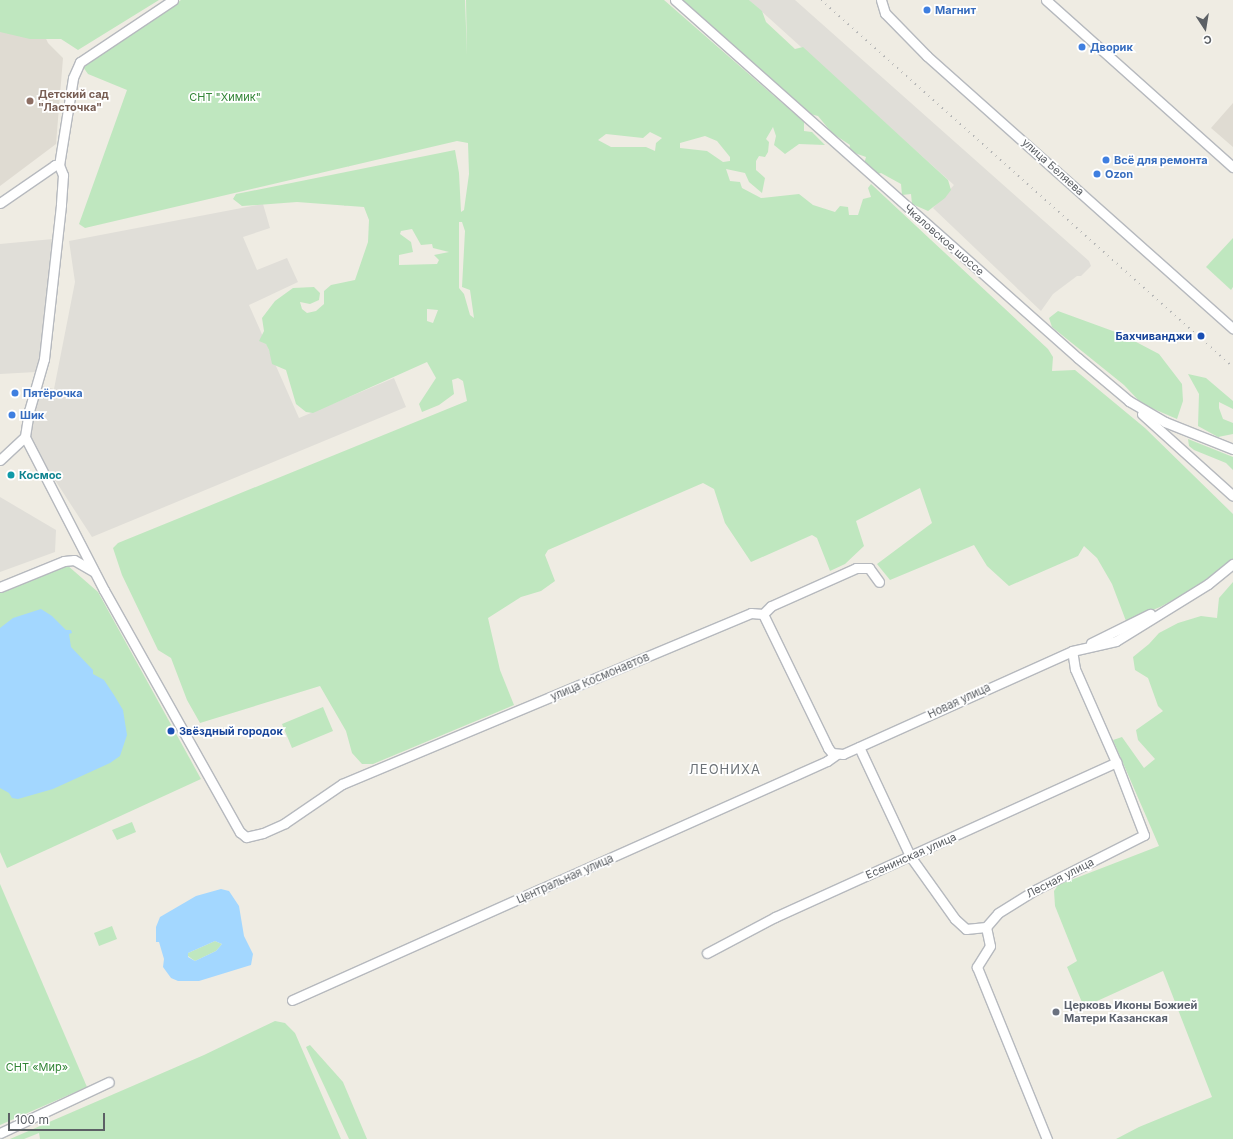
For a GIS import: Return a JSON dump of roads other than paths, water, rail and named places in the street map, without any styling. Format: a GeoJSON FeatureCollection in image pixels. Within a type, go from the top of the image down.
{"type":"FeatureCollection","features":[{"type":"Feature","properties":{"kind":"street"},"geometry":{"type":"LineString","coordinates":[[94,571],[25,437],[29,411],[44,359],[61,205],[63,175],[59,165],[73,78],[80,62],[173,0]]}},
{"type":"Feature","properties":{"kind":"street","name":"Чкаловское шоссе"},"geometry":{"type":"LineString","coordinates":[[675,0],[1072,353],[1129,401],[1183,430],[1233,449]]}},
{"type":"Feature","properties":{"kind":"street"},"geometry":{"type":"LineString","coordinates":[[1046,0],[1233,167]]}},
{"type":"Feature","properties":{"kind":"street","name":"улица Беляева"},"geometry":{"type":"LineString","coordinates":[[882,1],[885,13],[927,56],[1233,329]]}},
{"type":"Feature","properties":{"kind":"street"},"geometry":{"type":"LineString","coordinates":[[0,203],[55,165],[59,165]]}},
{"type":"Feature","properties":{"kind":"street"},"geometry":{"type":"LineString","coordinates":[[1129,401],[1233,496]]}},
{"type":"Feature","properties":{"kind":"street"},"geometry":{"type":"LineString","coordinates":[[1175,444],[1183,430]]}},
{"type":"Feature","properties":{"kind":"street"},"geometry":{"type":"LineString","coordinates":[[0,460],[25,437]]}},
{"type":"Feature","properties":{"kind":"street"},"geometry":{"type":"LineString","coordinates":[[0,587],[64,561],[74,560],[94,571]]}},
{"type":"Feature","properties":{"kind":"street","name":"Новая улица"},"geometry":{"type":"LineString","coordinates":[[837,754],[859,747],[1077,650],[1116,641],[1170,605],[1208,584],[1233,564]]}},
{"type":"Feature","properties":{"kind":"street","name":"улица Космонавтов"},"geometry":{"type":"LineString","coordinates":[[94,571],[240,832],[246,837],[263,833],[285,823],[315,800],[342,784],[751,614],[763,614],[771,606],[856,568],[869,568],[879,582]]}},
{"type":"Feature","properties":{"kind":"street"},"geometry":{"type":"LineString","coordinates":[[763,614],[821,736],[828,748],[837,754]]}},
{"type":"Feature","properties":{"kind":"street"},"geometry":{"type":"LineString","coordinates":[[1077,650],[1075,669],[1116,762]]}},
{"type":"Feature","properties":{"kind":"street"},"geometry":{"type":"LineString","coordinates":[[859,747],[910,856],[955,919],[966,929],[986,927],[990,946],[976,967],[1047,1139]]}},
{"type":"Feature","properties":{"kind":"street","name":"Центральная улица"},"geometry":{"type":"LineString","coordinates":[[292,1000],[820,764],[837,754]]}},
{"type":"Feature","properties":{"kind":"street","name":"Лесная улица"},"geometry":{"type":"LineString","coordinates":[[986,927],[998,913],[1035,890],[1141,839],[1144,831],[1116,762]]}},
{"type":"Feature","properties":{"kind":"street","name":"Есенинская улица"},"geometry":{"type":"LineString","coordinates":[[707,953],[775,917],[1116,762]]}},
{"type":"Feature","properties":{"kind":"street"},"geometry":{"type":"LineString","coordinates":[[0,1133],[109,1082]]}},
{"type":"Feature","properties":{"kind":"water"},"geometry":{"type":"Polygon","coordinates":[[[41,609],[52,616],[66,630],[71,630],[72,633],[69,634],[71,647],[93,670],[93,674],[104,680],[123,710],[127,735],[120,756],[110,763],[53,789],[18,799],[12,798],[9,793],[0,788],[0,628],[13,618],[41,609]]]}},
{"type":"Feature","properties":{"kind":"water"},"geometry":{"type":"Polygon","coordinates":[[[221,889],[229,891],[239,906],[244,936],[253,954],[251,965],[199,981],[178,981],[171,978],[163,967],[164,959],[159,942],[156,942],[156,927],[160,917],[196,896],[221,889]],[[215,941],[188,953],[188,957],[195,961],[216,951],[222,944],[215,941]]]}},
{"type":"Feature","properties":{"kind":"railway"},"geometry":{"type":"LineString","coordinates":[[821,0],[1233,367]]}},
{"type":"Feature","properties":{"kind":"place","name":"Магнит"},"geometry":{"type":"Point","coordinates":[927,10]}},
{"type":"Feature","properties":{"kind":"place","name":"Дворик"},"geometry":{"type":"Point","coordinates":[1082,47]}},
{"type":"Feature","properties":{"kind":"place","name":"Детский сад \"Ласточка\""},"geometry":{"type":"Point","coordinates":[30,101]}},
{"type":"Feature","properties":{"kind":"place","name":"Всё для ремонта"},"geometry":{"type":"Point","coordinates":[1106,160]}},
{"type":"Feature","properties":{"kind":"place","name":"Ozon"},"geometry":{"type":"Point","coordinates":[1097,174]}},
{"type":"Feature","properties":{"kind":"place","name":"Бахчиванджи"},"geometry":{"type":"Point","coordinates":[1201,336]}},
{"type":"Feature","properties":{"kind":"place","name":"Пятёрочка"},"geometry":{"type":"Point","coordinates":[15,393]}},
{"type":"Feature","properties":{"kind":"place","name":"Шик"},"geometry":{"type":"Point","coordinates":[12,415]}},
{"type":"Feature","properties":{"kind":"place","name":"Космос"},"geometry":{"type":"Point","coordinates":[11,475]}},
{"type":"Feature","properties":{"kind":"place","name":"Звёздный городок"},"geometry":{"type":"Point","coordinates":[171,731]}},
{"type":"Feature","properties":{"kind":"place","name":"Церковь Иконы Божией Матери Казанская"},"geometry":{"type":"Point","coordinates":[1056,1012]}},
{"type":"Feature","properties":{"kind":"district","name":"ЛЕОНИХА"},"geometry":{"type":"Point","coordinates":[725,769]}},
{"type":"Feature","properties":{"kind":"park label","name":"СНТ \"Химик\""},"geometry":{"type":"Point","coordinates":[225,97]}},
{"type":"Feature","properties":{"kind":"park label","name":"СНТ «Мир»"},"geometry":{"type":"Point","coordinates":[37,1067]}}]}
